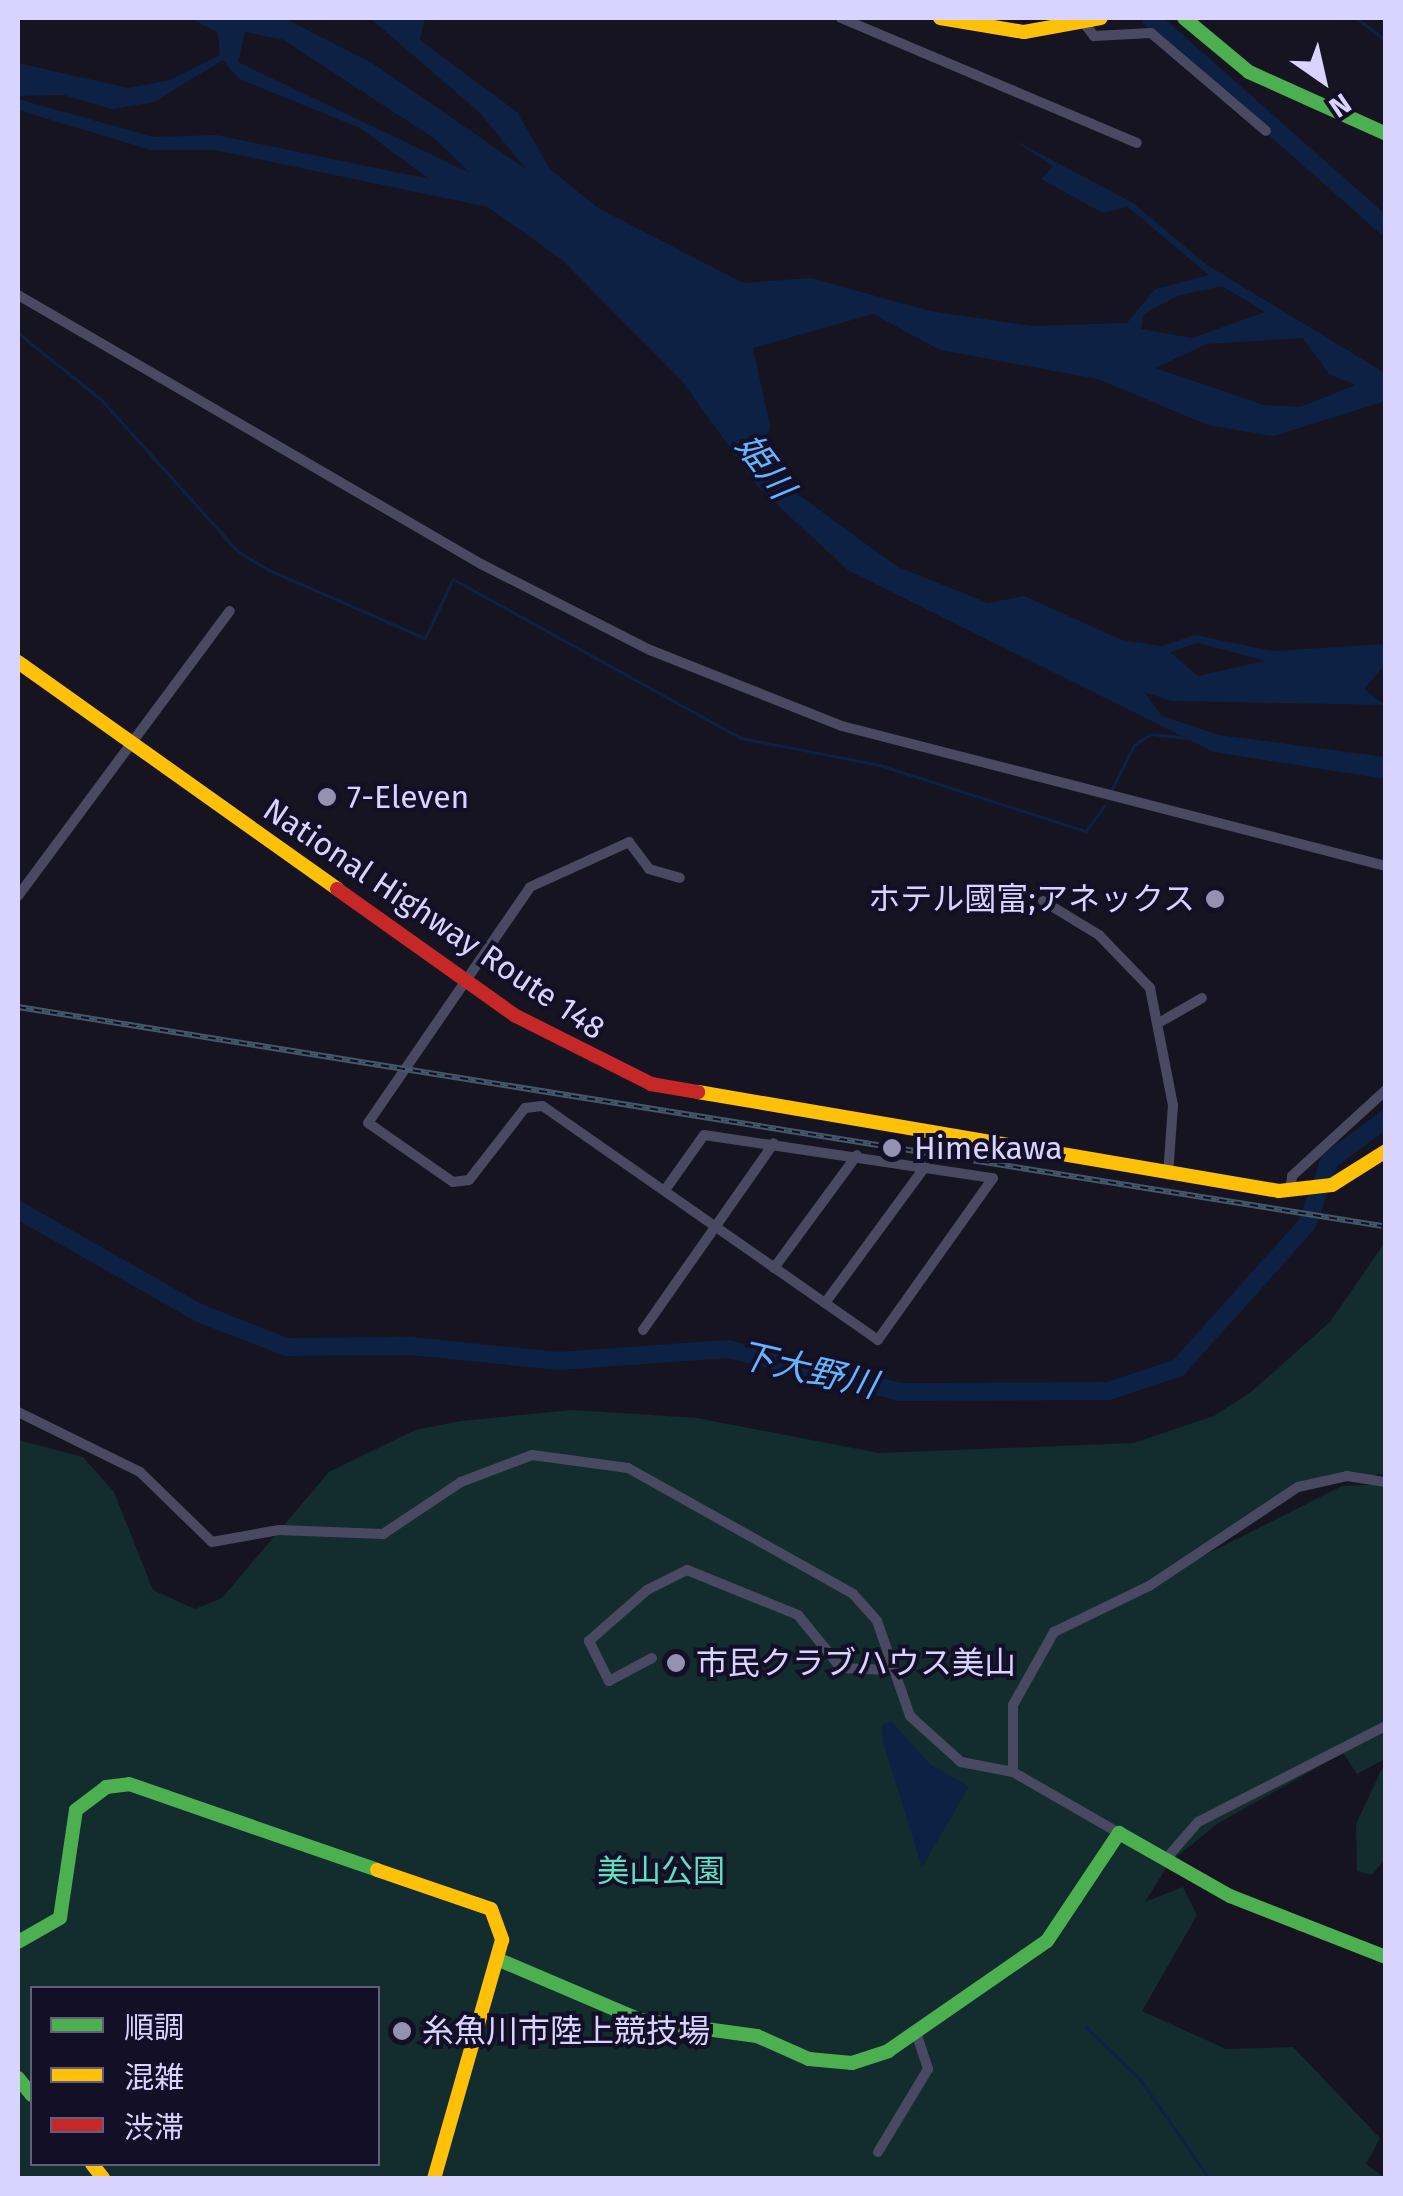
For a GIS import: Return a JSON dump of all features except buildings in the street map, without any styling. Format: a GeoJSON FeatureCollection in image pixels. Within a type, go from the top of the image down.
{"type":"FeatureCollection","features":[{"type":"Feature","properties":{"kind":"main road"},"geometry":{"type":"LineString","coordinates":[[940,18],[1024,32],[1100,18]]}},
{"type":"Feature","properties":{"kind":"main road"},"geometry":{"type":"LineString","coordinates":[[1184,18],[1248,72],[1386,134]]}},
{"type":"Feature","properties":{"kind":"main road","name":"National Highway Route 148"},"geometry":{"type":"LineString","coordinates":[[18,662],[464,980],[589,1059],[687,1095],[1168,1176],[1290,1191],[1332,1185],[1386,1151]]}},
{"type":"Feature","properties":{"kind":"main road"},"geometry":{"type":"LineString","coordinates":[[18,1942],[60,1918],[76,1810],[106,1787],[129,1784],[485,1906],[502,1926],[497,1959],[434,2178]]}},
{"type":"Feature","properties":{"kind":"main road"},"geometry":{"type":"LineString","coordinates":[[497,1959],[640,2020],[758,2036],[809,2059],[870,2058],[916,2032],[1054,1935],[1120,1833],[1165,1860],[1386,1957]]}},
{"type":"Feature","properties":{"kind":"street"},"geometry":{"type":"LineString","coordinates":[[841,18],[1136,144]]}},
{"type":"Feature","properties":{"kind":"street"},"geometry":{"type":"LineString","coordinates":[[1080,20],[1094,36],[1150,33],[1266,131]]}},
{"type":"Feature","properties":{"kind":"street"},"geometry":{"type":"LineString","coordinates":[[18,295],[481,564],[650,650],[842,726],[1386,866]]}},
{"type":"Feature","properties":{"kind":"street"},"geometry":{"type":"LineString","coordinates":[[18,896],[230,611]]}},
{"type":"Feature","properties":{"kind":"street"},"geometry":{"type":"LineString","coordinates":[[665,1190],[704,1136],[774,1142],[994,1178],[878,1340],[542,1106],[525,1108],[468,1180],[453,1182],[377,1132],[369,1112],[530,887],[560,870],[629,842],[649,869],[680,878]]}},
{"type":"Feature","properties":{"kind":"street"},"geometry":{"type":"LineString","coordinates":[[1043,901],[1108,944],[1150,988],[1162,1021],[1172,1105],[1168,1176]]}},
{"type":"Feature","properties":{"kind":"street"},"geometry":{"type":"LineString","coordinates":[[1162,1021],[1202,998]]}},
{"type":"Feature","properties":{"kind":"street"},"geometry":{"type":"LineString","coordinates":[[1290,1191],[1292,1176],[1386,1090]]}},
{"type":"Feature","properties":{"kind":"street"},"geometry":{"type":"LineString","coordinates":[[644,1330],[774,1142]]}},
{"type":"Feature","properties":{"kind":"street"},"geometry":{"type":"LineString","coordinates":[[774,1268],[857,1155]]}},
{"type":"Feature","properties":{"kind":"street"},"geometry":{"type":"LineString","coordinates":[[825,1302],[925,1167]]}},
{"type":"Feature","properties":{"kind":"street"},"geometry":{"type":"LineString","coordinates":[[18,1412],[140,1472],[212,1542],[279,1530],[383,1534],[514,1458],[608,1462],[852,1594],[877,1621],[890,1670],[910,1716],[938,1744],[961,1762],[1013,1772],[1120,1833]]}},
{"type":"Feature","properties":{"kind":"street"},"geometry":{"type":"LineString","coordinates":[[1013,1772],[1013,1705],[1054,1632],[1149,1586],[1298,1486],[1347,1476],[1386,1482]]}},
{"type":"Feature","properties":{"kind":"street"},"geometry":{"type":"LineString","coordinates":[[652,1658],[609,1681],[589,1641],[660,1581],[694,1570],[815,1626],[841,1668],[890,1670]]}},
{"type":"Feature","properties":{"kind":"street"},"geometry":{"type":"LineString","coordinates":[[1165,1860],[1198,1822],[1386,1726]]}},
{"type":"Feature","properties":{"kind":"street"},"geometry":{"type":"LineString","coordinates":[[878,2152],[931,2058],[916,2032]]}},
{"type":"Feature","properties":{"kind":"green space","name":"美山公園"},"geometry":{"type":"Polygon","coordinates":[[[1385,1242],[1385,1474],[1296,1483],[1127,1594],[1342,1486],[1385,1484],[1385,1759],[1357,1774],[1343,1753],[1217,1824],[1170,1862],[1145,1902],[1183,1887],[1197,1915],[1142,2011],[1226,2049],[1293,2047],[1380,2138],[1366,2164],[1385,2178],[18,2178],[18,1440],[83,1457],[114,1492],[153,1590],[195,1609],[222,1598],[329,1472],[415,1430],[461,1421],[572,1410],[697,1418],[879,1453],[1134,1443],[1214,1416],[1251,1392],[1330,1322],[1385,1242]]]}},
{"type":"Feature","properties":{"kind":"green space"},"geometry":{"type":"Polygon","coordinates":[[[1385,1762],[1385,1859],[1372,1875],[1357,1871],[1356,1824],[1385,1762]]]}},
{"type":"Feature","properties":{"kind":"water","name":"姫川"},"geometry":{"type":"Polygon","coordinates":[[[190,18],[284,18],[372,63],[526,169],[479,112],[370,18],[425,18],[420,40],[517,112],[550,169],[598,208],[743,283],[811,278],[930,311],[1032,326],[1127,323],[1155,289],[1209,275],[1128,207],[1103,213],[1041,179],[1053,166],[1012,139],[1133,203],[1207,265],[1385,373],[1385,401],[1274,436],[1208,425],[1098,379],[940,350],[873,314],[753,348],[770,426],[765,448],[793,491],[898,567],[988,603],[1024,596],[1122,640],[1162,646],[1195,635],[1273,651],[1385,644],[1385,665],[1364,689],[1385,705],[1172,701],[1144,692],[1162,716],[1219,735],[1385,757],[1385,779],[1214,752],[849,571],[758,487],[682,381],[562,260],[488,207],[215,150],[151,150],[18,110],[18,99],[153,137],[216,135],[429,179],[360,128],[239,79],[223,60],[154,102],[112,109],[64,95],[18,96],[18,63],[128,88],[170,80],[220,55],[218,33],[190,18]],[[245,32],[238,62],[470,173],[435,139],[284,40],[245,32]],[[1222,286],[1177,296],[1144,314],[1141,329],[1192,338],[1265,312],[1222,286]],[[1303,338],[1207,344],[1155,368],[1264,405],[1300,407],[1356,385],[1329,374],[1303,338]],[[1198,643],[1170,652],[1198,676],[1264,661],[1198,643]]]}},
{"type":"Feature","properties":{"kind":"water"},"geometry":{"type":"Polygon","coordinates":[[[891,1721],[930,1764],[969,1787],[922,1867],[883,1742],[882,1725],[891,1721]]]}},
{"type":"Feature","properties":{"kind":"waterway"},"geometry":{"type":"LineString","coordinates":[[1150,18],[1386,227]]}},
{"type":"Feature","properties":{"kind":"waterway"},"geometry":{"type":"LineString","coordinates":[[1357,18],[1386,41]]}},
{"type":"Feature","properties":{"kind":"waterway"},"geometry":{"type":"LineString","coordinates":[[18,333],[101,399],[239,552],[269,570],[425,638],[453,579],[741,738],[880,765],[1086,831],[1104,806]]}},
{"type":"Feature","properties":{"kind":"waterway"},"geometry":{"type":"LineString","coordinates":[[1112,789],[1134,745],[1151,734],[1188,738]]}},
{"type":"Feature","properties":{"kind":"waterway","name":"下大野川"},"geometry":{"type":"LineString","coordinates":[[18,1210],[199,1313],[286,1347],[411,1346],[559,1361],[728,1349],[901,1392],[1109,1391],[1178,1368],[1307,1224],[1330,1160],[1386,1119]]}},
{"type":"Feature","properties":{"kind":"waterway"},"geometry":{"type":"LineString","coordinates":[[1086,2027],[1141,2080],[1209,2178]]}},
{"type":"Feature","properties":{"kind":"railway"},"geometry":{"type":"LineString","coordinates":[[18,1007],[1382,1226]]}},
{"type":"Feature","properties":{"kind":"traffic: fast"},"geometry":{"type":"LineString","coordinates":[[1184,18],[1249,72],[1386,134]]}},
{"type":"Feature","properties":{"kind":"traffic: fast"},"geometry":{"type":"LineString","coordinates":[[18,1942],[60,1918],[76,1810],[106,1787],[129,1784],[377,1870]]}},
{"type":"Feature","properties":{"kind":"traffic: fast"},"geometry":{"type":"LineString","coordinates":[[497,1959],[640,2020],[757,2036],[809,2059],[852,2063],[888,2051],[1047,1941],[1119,1833],[1230,1896],[1386,1957]]}},
{"type":"Feature","properties":{"kind":"traffic: fast"},"geometry":{"type":"LineString","coordinates":[[18,2078],[30,2093]]}},
{"type":"Feature","properties":{"kind":"traffic: slow"},"geometry":{"type":"LineString","coordinates":[[940,18],[1024,32],[1101,18]]}},
{"type":"Feature","properties":{"kind":"traffic: slow"},"geometry":{"type":"LineString","coordinates":[[18,662],[337,889]]}},
{"type":"Feature","properties":{"kind":"traffic: slow"},"geometry":{"type":"LineString","coordinates":[[698,1092],[1279,1191],[1332,1185],[1386,1151]]}},
{"type":"Feature","properties":{"kind":"traffic: slow"},"geometry":{"type":"LineString","coordinates":[[377,1870],[491,1909],[502,1940],[434,2178]]}},
{"type":"Feature","properties":{"kind":"traffic: slow"},"geometry":{"type":"LineString","coordinates":[[94,2166],[103,2178]]}},
{"type":"Feature","properties":{"kind":"traffic: jam"},"geometry":{"type":"LineString","coordinates":[[337,889],[516,1016],[651,1084],[698,1092]]}},
{"type":"Feature","properties":{"kind":"place","name":"7-Eleven"},"geometry":{"type":"Point","coordinates":[327,797]}},
{"type":"Feature","properties":{"kind":"place","name":"ホテル國富;アネックス"},"geometry":{"type":"Point","coordinates":[1215,899]}},
{"type":"Feature","properties":{"kind":"place","name":"Himekawa"},"geometry":{"type":"Point","coordinates":[892,1148]}},
{"type":"Feature","properties":{"kind":"place","name":"市民クラブハウス美山"},"geometry":{"type":"Point","coordinates":[676,1663]}},
{"type":"Feature","properties":{"kind":"place","name":"糸魚川市陸上競技場"},"geometry":{"type":"Point","coordinates":[402,2031]}}]}
